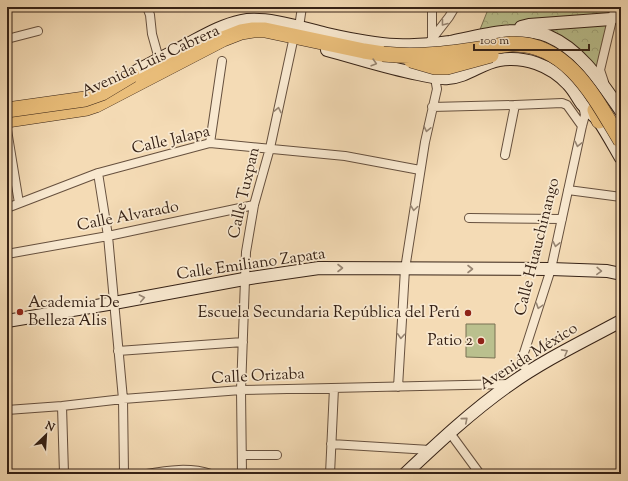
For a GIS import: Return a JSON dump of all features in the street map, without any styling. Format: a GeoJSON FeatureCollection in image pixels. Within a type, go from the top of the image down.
{"type":"FeatureCollection","features":[{"type":"Feature","properties":{"kind":"highway"},"geometry":{"type":"LineString","coordinates":[[7,110],[85,99],[94,96],[224,28],[240,24],[253,23],[266,24],[365,45],[398,50],[424,50],[460,46],[510,37],[521,37],[544,42],[574,61],[591,82],[619,136]]}},
{"type":"Feature","properties":{"kind":"highway"},"geometry":{"type":"LineString","coordinates":[[7,120],[87,108],[96,105],[210,45],[241,32],[265,30],[366,52],[394,56],[435,67],[447,67],[506,52],[518,51],[534,54],[547,58],[570,75],[587,96],[596,114]]}},
{"type":"Feature","properties":{"kind":"highway"},"geometry":{"type":"LineString","coordinates":[[394,56],[445,54],[520,43],[530,45],[544,50],[574,71],[619,136]]}},
{"type":"Feature","properties":{"kind":"main road"},"geometry":{"type":"LineString","coordinates":[[498,33],[529,25],[611,19]]}},
{"type":"Feature","properties":{"kind":"main road","name":"Avenida Luis Cabrera"},"geometry":{"type":"LineString","coordinates":[[7,110],[85,99],[210,32],[230,24],[242,21],[258,20],[299,27],[362,41],[441,78],[458,77],[487,63],[511,59],[539,63],[564,80],[619,136],[621,148]]}},
{"type":"Feature","properties":{"kind":"main road","name":"Avenida Luis Cabrera"},"geometry":{"type":"LineString","coordinates":[[7,125],[64,116],[97,108],[241,37],[264,35],[319,48],[394,56],[430,42],[498,33],[528,31],[541,33],[563,44],[585,63],[606,88],[621,111]]}},
{"type":"Feature","properties":{"kind":"main road","name":"Avenida Luis Cabrera"},"geometry":{"type":"LineString","coordinates":[[441,78],[481,53],[512,47],[530,49],[555,59],[572,73],[582,86],[621,158]]}},
{"type":"Feature","properties":{"kind":"main road"},"geometry":{"type":"LineString","coordinates":[[570,49],[600,85],[621,116]]}},
{"type":"Feature","properties":{"kind":"main road","name":"Calle Emiliano Zapata"},"geometry":{"type":"LineString","coordinates":[[7,321],[244,279],[319,268],[550,269],[607,271],[621,274]]}},
{"type":"Feature","properties":{"kind":"main road","name":"Avenida México"},"geometry":{"type":"LineString","coordinates":[[405,474],[430,450],[486,402],[511,384],[530,371],[621,321]]}},
{"type":"Feature","properties":{"kind":"street"},"geometry":{"type":"LineString","coordinates":[[147,7],[159,59]]}},
{"type":"Feature","properties":{"kind":"street"},"geometry":{"type":"LineString","coordinates":[[299,27],[302,7]]}},
{"type":"Feature","properties":{"kind":"street"},"geometry":{"type":"LineString","coordinates":[[430,42],[432,7]]}},
{"type":"Feature","properties":{"kind":"street"},"geometry":{"type":"LineString","coordinates":[[430,42],[455,7]]}},
{"type":"Feature","properties":{"kind":"street"},"geometry":{"type":"LineString","coordinates":[[606,88],[600,70],[615,7]]}},
{"type":"Feature","properties":{"kind":"street"},"geometry":{"type":"LineString","coordinates":[[7,40],[38,31]]}},
{"type":"Feature","properties":{"kind":"street","name":"Calle Tuxpan"},"geometry":{"type":"LineString","coordinates":[[242,474],[241,390],[246,252],[254,205],[270,148],[293,41]]}},
{"type":"Feature","properties":{"kind":"street"},"geometry":{"type":"LineString","coordinates":[[210,143],[222,62]]}},
{"type":"Feature","properties":{"kind":"street"},"geometry":{"type":"LineString","coordinates":[[398,387],[405,269],[420,170],[432,107],[441,78]]}},
{"type":"Feature","properties":{"kind":"street"},"geometry":{"type":"LineString","coordinates":[[432,107],[562,103],[567,105],[582,126]]}},
{"type":"Feature","properties":{"kind":"street"},"geometry":{"type":"LineString","coordinates":[[505,155],[515,105]]}},
{"type":"Feature","properties":{"kind":"street","name":"Calle Huauchinango"},"geometry":{"type":"LineString","coordinates":[[530,371],[522,365],[522,359],[550,269],[585,115],[596,114]]}},
{"type":"Feature","properties":{"kind":"street"},"geometry":{"type":"LineString","coordinates":[[7,130],[19,203]]}},
{"type":"Feature","properties":{"kind":"street","name":"Calle Jalapa"},"geometry":{"type":"LineString","coordinates":[[7,208],[98,173],[210,143],[345,156],[420,170]]}},
{"type":"Feature","properties":{"kind":"street"},"geometry":{"type":"LineString","coordinates":[[98,173],[108,236],[114,303],[122,399],[124,474]]}},
{"type":"Feature","properties":{"kind":"street"},"geometry":{"type":"LineString","coordinates":[[568,190],[621,197]]}},
{"type":"Feature","properties":{"kind":"street","name":"Calle Alvarado"},"geometry":{"type":"LineString","coordinates":[[7,254],[108,236],[254,205]]}},
{"type":"Feature","properties":{"kind":"street"},"geometry":{"type":"LineString","coordinates":[[469,218],[562,219]]}},
{"type":"Feature","properties":{"kind":"street"},"geometry":{"type":"LineString","coordinates":[[118,351],[242,342]]}},
{"type":"Feature","properties":{"kind":"street","name":"Calle Orizaba"},"geometry":{"type":"LineString","coordinates":[[7,410],[241,390],[511,384]]}},
{"type":"Feature","properties":{"kind":"street"},"geometry":{"type":"LineString","coordinates":[[330,474],[334,388]]}},
{"type":"Feature","properties":{"kind":"street"},"geometry":{"type":"LineString","coordinates":[[62,406],[64,474]]}},
{"type":"Feature","properties":{"kind":"street"},"geometry":{"type":"LineString","coordinates":[[450,433],[476,473]]}},
{"type":"Feature","properties":{"kind":"street"},"geometry":{"type":"LineString","coordinates":[[331,444],[430,450]]}},
{"type":"Feature","properties":{"kind":"street"},"geometry":{"type":"LineString","coordinates":[[242,456],[277,455]]}},
{"type":"Feature","properties":{"kind":"street"},"geometry":{"type":"LineString","coordinates":[[147,474],[174,469],[211,474]]}},
{"type":"Feature","properties":{"kind":"green space"},"geometry":{"type":"Polygon","coordinates":[[[489,7],[608,7],[608,18],[599,70],[570,51],[536,36],[505,33],[477,37],[489,7]]]}},
{"type":"Feature","properties":{"kind":"green space","name":"Patio 2"},"geometry":{"type":"Polygon","coordinates":[[[466,324],[495,324],[495,358],[466,357],[466,324]]]}},
{"type":"Feature","properties":{"kind":"place","name":"Academia De Belleza Alis"},"geometry":{"type":"Point","coordinates":[20,312]}},
{"type":"Feature","properties":{"kind":"place","name":"Escuela Secundaria República del Perú"},"geometry":{"type":"Point","coordinates":[468,313]}},
{"type":"Feature","properties":{"kind":"place","name":"Patio 2"},"geometry":{"type":"Point","coordinates":[481,341]}}]}
